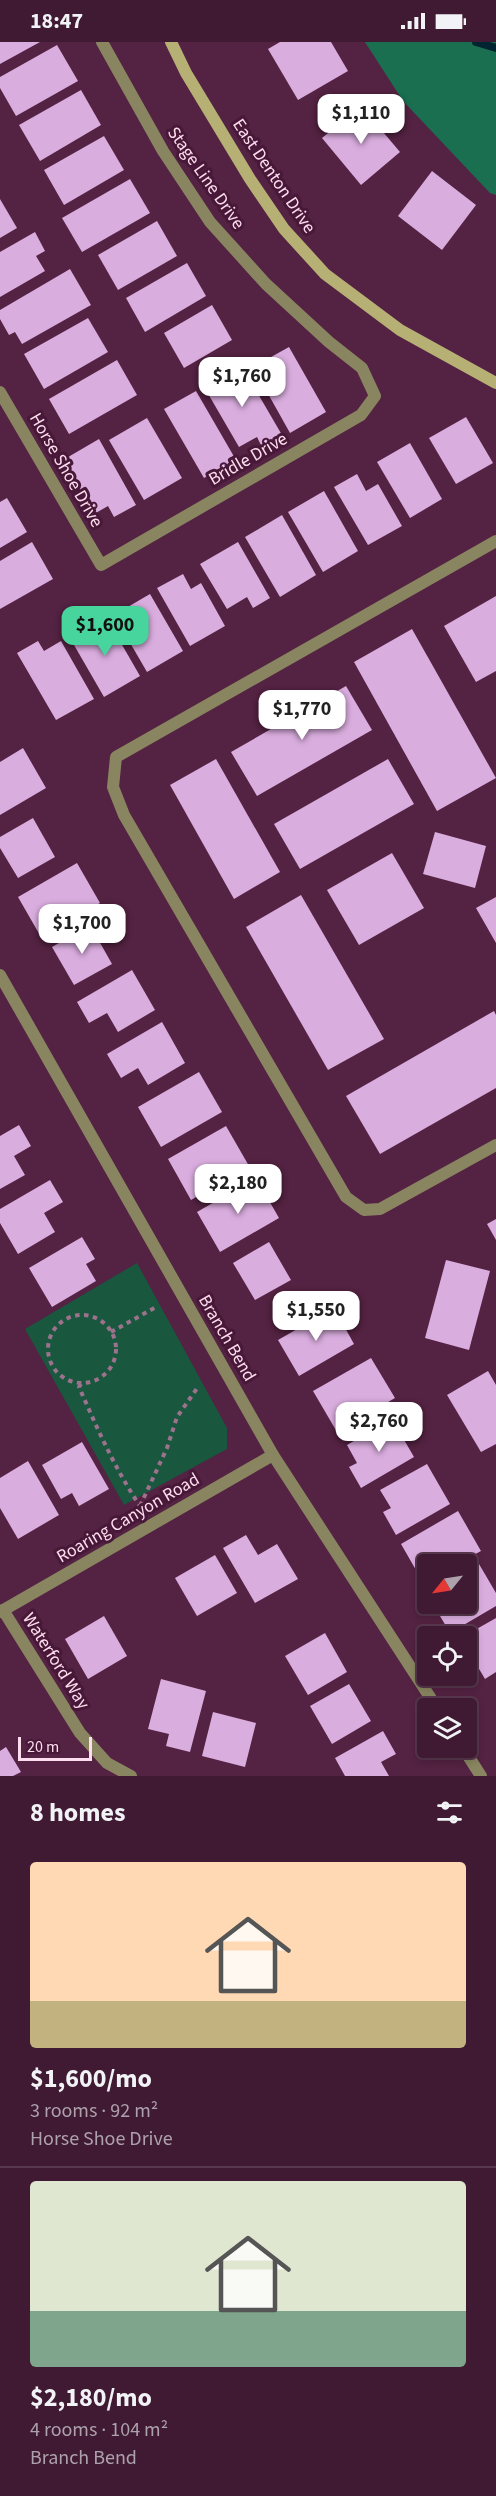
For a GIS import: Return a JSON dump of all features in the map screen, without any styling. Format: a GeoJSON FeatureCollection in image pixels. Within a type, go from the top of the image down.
{"type":"FeatureCollection","features":[{"type":"Feature","properties":{"kind":"street","name":"Stage Line Drive"},"geometry":{"type":"LineString","coordinates":[[102,42],[163,151],[210,222],[266,284],[329,342]]}},
{"type":"Feature","properties":{"kind":"street","name":"East Denton Drive"},"geometry":{"type":"LineString","coordinates":[[171,42],[186,73],[250,179],[284,229],[325,274],[400,330],[496,383]]}},
{"type":"Feature","properties":{"kind":"street","name":"Bridle Drive"},"geometry":{"type":"LineString","coordinates":[[101,565],[361,415],[375,396],[362,369],[329,342]]}},
{"type":"Feature","properties":{"kind":"street","name":"Horse Shoe Drive"},"geometry":{"type":"LineString","coordinates":[[0,392],[101,565]]}},
{"type":"Feature","properties":{"kind":"street"},"geometry":{"type":"LineString","coordinates":[[496,541],[116,757],[113,787],[124,815],[346,1197],[364,1210],[380,1209],[496,1145]]}},
{"type":"Feature","properties":{"kind":"street","name":"Branch Bend"},"geometry":{"type":"LineString","coordinates":[[0,975],[273,1455],[431,1698]]}},
{"type":"Feature","properties":{"kind":"street","name":"Roaring Canyon Road"},"geometry":{"type":"LineString","coordinates":[[2,1611],[273,1455]]}},
{"type":"Feature","properties":{"kind":"street","name":"Waterford Way"},"geometry":{"type":"LineString","coordinates":[[2,1611],[80,1733],[107,1763],[131,1776]]}},
{"type":"Feature","properties":{"kind":"street"},"geometry":{"type":"LineString","coordinates":[[469,1758],[481,1776]]}},
{"type":"Feature","properties":{"kind":"path"},"geometry":{"type":"LineString","coordinates":[[111,1332],[156,1307]]}},
{"type":"Feature","properties":{"kind":"path"},"geometry":{"type":"LineString","coordinates":[[78,1315],[97,1319],[111,1332],[116,1343],[115,1355],[104,1376],[93,1382],[81,1384],[59,1375],[51,1365],[48,1342],[52,1331],[67,1318],[78,1315]]}},
{"type":"Feature","properties":{"kind":"path"},"geometry":{"type":"LineString","coordinates":[[81,1384],[79,1387],[103,1442],[140,1506],[167,1448],[177,1417],[198,1387]]}},
{"type":"Feature","properties":{"kind":"green space"},"geometry":{"type":"Polygon","coordinates":[[[365,42],[496,42],[496,195],[490,193],[403,101],[365,42]]]}},
{"type":"Feature","properties":{"kind":"green space"},"geometry":{"type":"Polygon","coordinates":[[[137,1263],[227,1428],[227,1449],[124,1505],[25,1329],[137,1263]]]}},
{"type":"Feature","properties":{"kind":"building"},"geometry":{"type":"Polygon","coordinates":[[[0,42],[40,42],[0,64],[0,42]]]}},
{"type":"Feature","properties":{"kind":"building"},"geometry":{"type":"Polygon","coordinates":[[[280,42],[331,42],[348,71],[298,100],[268,49],[280,42]]]}},
{"type":"Feature","properties":{"kind":"building"},"geometry":{"type":"Polygon","coordinates":[[[57,45],[78,81],[16,116],[0,88],[0,77],[57,45]]]}},
{"type":"Feature","properties":{"kind":"building"},"geometry":{"type":"Polygon","coordinates":[[[81,90],[101,125],[40,161],[19,125],[81,90]]]}},
{"type":"Feature","properties":{"kind":"building"},"geometry":{"type":"Polygon","coordinates":[[[361,106],[400,152],[361,185],[322,138],[361,106]]]}},
{"type":"Feature","properties":{"kind":"building"},"geometry":{"type":"Polygon","coordinates":[[[104,136],[124,170],[64,205],[44,170],[104,136]]]}},
{"type":"Feature","properties":{"kind":"building"},"geometry":{"type":"Polygon","coordinates":[[[432,171],[476,205],[442,250],[398,216],[432,171]]]}},
{"type":"Feature","properties":{"kind":"building"},"geometry":{"type":"Polygon","coordinates":[[[130,179],[150,213],[82,252],[62,218],[130,179]]]}},
{"type":"Feature","properties":{"kind":"building"},"geometry":{"type":"Polygon","coordinates":[[[0,199],[17,228],[0,238],[0,199]]]}},
{"type":"Feature","properties":{"kind":"building"},"geometry":{"type":"Polygon","coordinates":[[[157,221],[177,256],[118,290],[98,255],[157,221]]]}},
{"type":"Feature","properties":{"kind":"building"},"geometry":{"type":"Polygon","coordinates":[[[35,232],[45,251],[36,256],[45,271],[0,297],[0,252],[35,232]]]}},
{"type":"Feature","properties":{"kind":"building"},"geometry":{"type":"Polygon","coordinates":[[[187,263],[206,296],[145,332],[126,298],[187,263]]]}},
{"type":"Feature","properties":{"kind":"building"},"geometry":{"type":"Polygon","coordinates":[[[70,269],[91,305],[22,344],[15,332],[9,335],[0,319],[0,310],[70,269]]]}},
{"type":"Feature","properties":{"kind":"building"},"geometry":{"type":"Polygon","coordinates":[[[212,305],[232,340],[184,368],[164,333],[212,305]]]}},
{"type":"Feature","properties":{"kind":"building"},"geometry":{"type":"Polygon","coordinates":[[[88,318],[108,352],[44,389],[24,354],[88,318]]]}},
{"type":"Feature","properties":{"kind":"building"},"geometry":{"type":"Polygon","coordinates":[[[289,347],[326,412],[290,433],[253,367],[289,347]]]}},
{"type":"Feature","properties":{"kind":"building"},"geometry":{"type":"Polygon","coordinates":[[[117,360],[137,395],[69,434],[49,399],[117,360]]]}},
{"type":"Feature","properties":{"kind":"building"},"geometry":{"type":"Polygon","coordinates":[[[240,363],[282,435],[262,447],[257,437],[239,447],[203,385],[240,363]]]}},
{"type":"Feature","properties":{"kind":"building"},"geometry":{"type":"Polygon","coordinates":[[[196,391],[236,460],[204,478],[164,409],[196,391]]]}},
{"type":"Feature","properties":{"kind":"building"},"geometry":{"type":"Polygon","coordinates":[[[466,417],[493,463],[456,484],[429,438],[466,417]]]}},
{"type":"Feature","properties":{"kind":"building"},"geometry":{"type":"Polygon","coordinates":[[[147,418],[182,478],[144,500],[109,440],[147,418]]]}},
{"type":"Feature","properties":{"kind":"building"},"geometry":{"type":"Polygon","coordinates":[[[99,439],[136,505],[114,517],[108,506],[94,514],[63,460],[99,439]]]}},
{"type":"Feature","properties":{"kind":"building"},"geometry":{"type":"Polygon","coordinates":[[[410,443],[442,499],[410,518],[377,462],[410,443]]]}},
{"type":"Feature","properties":{"kind":"building"},"geometry":{"type":"Polygon","coordinates":[[[357,474],[366,491],[378,484],[402,526],[368,545],[334,487],[357,474]]]}},
{"type":"Feature","properties":{"kind":"building"},"geometry":{"type":"Polygon","coordinates":[[[324,491],[358,551],[323,572],[288,512],[324,491]]]}},
{"type":"Feature","properties":{"kind":"building"},"geometry":{"type":"Polygon","coordinates":[[[7,498],[27,532],[0,548],[0,502],[7,498]]]}},
{"type":"Feature","properties":{"kind":"building"},"geometry":{"type":"Polygon","coordinates":[[[282,515],[316,575],[280,597],[245,537],[282,515]]]}},
{"type":"Feature","properties":{"kind":"building"},"geometry":{"type":"Polygon","coordinates":[[[32,542],[53,579],[0,609],[0,561],[32,542]]]}},
{"type":"Feature","properties":{"kind":"building"},"geometry":{"type":"Polygon","coordinates":[[[238,542],[270,598],[253,608],[247,597],[227,609],[200,564],[238,542]]]}},
{"type":"Feature","properties":{"kind":"building"},"geometry":{"type":"Polygon","coordinates":[[[183,574],[191,589],[201,583],[225,626],[190,646],[157,588],[183,574]]]}},
{"type":"Feature","properties":{"kind":"building"},"geometry":{"type":"Polygon","coordinates":[[[150,594],[183,651],[147,672],[114,615],[150,594]]]}},
{"type":"Feature","properties":{"kind":"building"},"geometry":{"type":"Polygon","coordinates":[[[496,596],[496,671],[476,682],[444,626],[496,596]]]}},
{"type":"Feature","properties":{"kind":"building"},"geometry":{"type":"Polygon","coordinates":[[[106,617],[140,676],[104,697],[70,638],[106,617]]]}},
{"type":"Feature","properties":{"kind":"building"},"geometry":{"type":"Polygon","coordinates":[[[412,629],[496,778],[437,811],[354,662],[412,629]]]}},
{"type":"Feature","properties":{"kind":"building"},"geometry":{"type":"Polygon","coordinates":[[[38,641],[44,651],[61,641],[94,699],[56,720],[17,653],[38,641]]]}},
{"type":"Feature","properties":{"kind":"building"},"geometry":{"type":"Polygon","coordinates":[[[346,686],[372,730],[257,796],[231,752],[346,686]]]}},
{"type":"Feature","properties":{"kind":"building"},"geometry":{"type":"Polygon","coordinates":[[[23,748],[46,788],[0,815],[0,762],[23,748]]]}},
{"type":"Feature","properties":{"kind":"building"},"geometry":{"type":"Polygon","coordinates":[[[216,759],[280,872],[234,899],[170,785],[216,759]]]}},
{"type":"Feature","properties":{"kind":"building"},"geometry":{"type":"Polygon","coordinates":[[[388,759],[414,804],[300,869],[274,824],[388,759]]]}},
{"type":"Feature","properties":{"kind":"building"},"geometry":{"type":"Polygon","coordinates":[[[33,818],[55,857],[18,878],[0,848],[0,837],[33,818]]]}},
{"type":"Feature","properties":{"kind":"building"},"geometry":{"type":"Polygon","coordinates":[[[435,832],[486,846],[475,888],[423,874],[435,832]]]}},
{"type":"Feature","properties":{"kind":"building"},"geometry":{"type":"Polygon","coordinates":[[[392,853],[424,908],[359,945],[327,890],[392,853]]]}},
{"type":"Feature","properties":{"kind":"building"},"geometry":{"type":"Polygon","coordinates":[[[77,863],[100,903],[41,937],[18,897],[77,863]]]}},
{"type":"Feature","properties":{"kind":"building"},"geometry":{"type":"Polygon","coordinates":[[[301,895],[384,1039],[328,1070],[246,927],[301,895]]]}},
{"type":"Feature","properties":{"kind":"building"},"geometry":{"type":"Polygon","coordinates":[[[496,897],[496,943],[476,908],[496,897]]]}},
{"type":"Feature","properties":{"kind":"building"},"geometry":{"type":"Polygon","coordinates":[[[90,925],[112,964],[74,985],[52,947],[90,925]]]}},
{"type":"Feature","properties":{"kind":"building"},"geometry":{"type":"Polygon","coordinates":[[[132,970],[155,1010],[118,1032],[107,1013],[89,1023],[77,1002],[132,970]]]}},
{"type":"Feature","properties":{"kind":"building"},"geometry":{"type":"Polygon","coordinates":[[[494,1011],[496,1015],[496,1088],[380,1154],[346,1096],[494,1011]]]}},
{"type":"Feature","properties":{"kind":"building"},"geometry":{"type":"Polygon","coordinates":[[[162,1022],[185,1063],[148,1085],[138,1068],[121,1078],[107,1054],[162,1022]]]}},
{"type":"Feature","properties":{"kind":"building"},"geometry":{"type":"Polygon","coordinates":[[[199,1072],[222,1112],[161,1147],[138,1107],[199,1072]]]}},
{"type":"Feature","properties":{"kind":"building"},"geometry":{"type":"Polygon","coordinates":[[[19,1125],[31,1146],[14,1156],[25,1175],[0,1189],[0,1136],[19,1125]]]}},
{"type":"Feature","properties":{"kind":"building"},"geometry":{"type":"Polygon","coordinates":[[[226,1126],[249,1166],[191,1200],[168,1159],[226,1126]]]}},
{"type":"Feature","properties":{"kind":"building"},"geometry":{"type":"Polygon","coordinates":[[[256,1178],[279,1218],[220,1252],[197,1212],[256,1178]]]}},
{"type":"Feature","properties":{"kind":"building"},"geometry":{"type":"Polygon","coordinates":[[[50,1180],[63,1202],[44,1213],[55,1232],[18,1254],[0,1223],[0,1209],[50,1180]]]}},
{"type":"Feature","properties":{"kind":"building"},"geometry":{"type":"Polygon","coordinates":[[[496,1219],[496,1240],[487,1224],[496,1219]]]}},
{"type":"Feature","properties":{"kind":"building"},"geometry":{"type":"Polygon","coordinates":[[[82,1237],[95,1259],[86,1264],[96,1281],[52,1307],[29,1268],[82,1237]]]}},
{"type":"Feature","properties":{"kind":"building"},"geometry":{"type":"Polygon","coordinates":[[[269,1242],[291,1280],[255,1300],[233,1263],[269,1242]]]}},
{"type":"Feature","properties":{"kind":"building"},"geometry":{"type":"Polygon","coordinates":[[[446,1260],[490,1271],[469,1350],[425,1338],[446,1260]]]}},
{"type":"Feature","properties":{"kind":"building"},"geometry":{"type":"Polygon","coordinates":[[[334,1308],[354,1344],[299,1376],[278,1340],[334,1308]]]}},
{"type":"Feature","properties":{"kind":"building"},"geometry":{"type":"Polygon","coordinates":[[[371,1358],[395,1398],[337,1432],[313,1391],[371,1358]]]}},
{"type":"Feature","properties":{"kind":"building"},"geometry":{"type":"Polygon","coordinates":[[[488,1371],[496,1385],[496,1444],[481,1452],[447,1395],[488,1371]]]}},
{"type":"Feature","properties":{"kind":"building"},"geometry":{"type":"Polygon","coordinates":[[[392,1419],[414,1457],[361,1488],[349,1467],[357,1463],[347,1445],[392,1419]]]}},
{"type":"Feature","properties":{"kind":"building"},"geometry":{"type":"Polygon","coordinates":[[[82,1442],[109,1489],[79,1506],[72,1493],[61,1499],[42,1465],[82,1442]]]}},
{"type":"Feature","properties":{"kind":"building"},"geometry":{"type":"Polygon","coordinates":[[[28,1461],[59,1515],[18,1539],[0,1508],[0,1478],[28,1461]]]}},
{"type":"Feature","properties":{"kind":"building"},"geometry":{"type":"Polygon","coordinates":[[[427,1464],[450,1504],[396,1535],[383,1512],[391,1508],[380,1490],[427,1464]]]}},
{"type":"Feature","properties":{"kind":"building"},"geometry":{"type":"Polygon","coordinates":[[[458,1511],[481,1551],[475,1554],[417,1554],[417,1572],[401,1544],[458,1511]]]}},
{"type":"Feature","properties":{"kind":"building"},"geometry":{"type":"Polygon","coordinates":[[[246,1535],[258,1555],[277,1544],[298,1579],[255,1603],[223,1548],[246,1535]]]}},
{"type":"Feature","properties":{"kind":"building"},"geometry":{"type":"Polygon","coordinates":[[[215,1555],[237,1593],[197,1616],[175,1578],[215,1555]]]}},
{"type":"Feature","properties":{"kind":"building"},"geometry":{"type":"Polygon","coordinates":[[[479,1564],[496,1593],[496,1606],[462,1626],[446,1626],[439,1614],[477,1614],[477,1565],[479,1564]]]}},
{"type":"Feature","properties":{"kind":"building"},"geometry":{"type":"Polygon","coordinates":[[[104,1616],[127,1656],[88,1679],[65,1639],[104,1616]]]}},
{"type":"Feature","properties":{"kind":"building"},"geometry":{"type":"Polygon","coordinates":[[[496,1618],[496,1672],[485,1679],[477,1666],[477,1629],[496,1618]]]}},
{"type":"Feature","properties":{"kind":"building"},"geometry":{"type":"Polygon","coordinates":[[[325,1633],[347,1672],[308,1695],[285,1656],[325,1633]]]}},
{"type":"Feature","properties":{"kind":"building"},"geometry":{"type":"Polygon","coordinates":[[[161,1679],[206,1691],[190,1752],[166,1746],[169,1734],[148,1729],[161,1679]]]}},
{"type":"Feature","properties":{"kind":"building"},"geometry":{"type":"Polygon","coordinates":[[[349,1684],[371,1721],[332,1744],[310,1706],[349,1684]]]}},
{"type":"Feature","properties":{"kind":"building"},"geometry":{"type":"Polygon","coordinates":[[[213,1712],[256,1723],[245,1767],[202,1756],[213,1712]]]}},
{"type":"Feature","properties":{"kind":"building"},"geometry":{"type":"Polygon","coordinates":[[[383,1731],[396,1754],[381,1762],[389,1776],[345,1776],[335,1758],[383,1731]]]}},
{"type":"Feature","properties":{"kind":"building"},"geometry":{"type":"Polygon","coordinates":[[[6,1747],[21,1772],[13,1776],[0,1776],[0,1751],[6,1747]]]}},
{"type":"Feature","properties":{"kind":"waterway"},"geometry":{"type":"LineString","coordinates":[[476,42],[496,48]]}}]}
